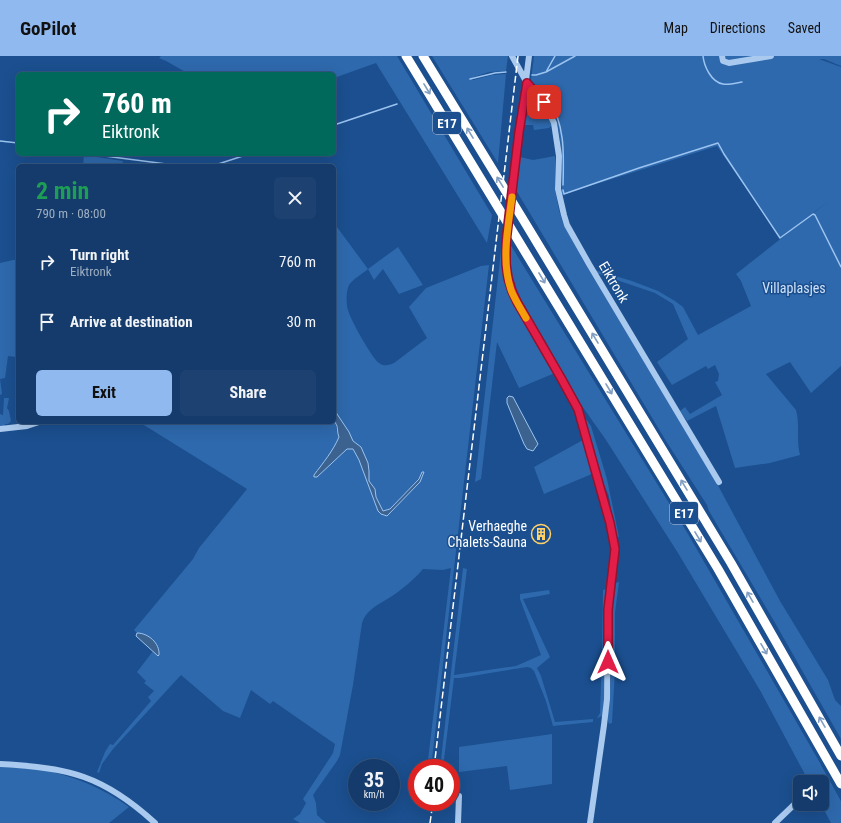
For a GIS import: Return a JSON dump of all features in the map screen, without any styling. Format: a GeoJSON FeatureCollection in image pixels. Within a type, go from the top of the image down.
{"type":"FeatureCollection","features":[{"type":"Feature","properties":{"kind":"highway","name":"E17"},"geometry":{"type":"LineString","coordinates":[[406,56],[718,569],[841,784]]}},
{"type":"Feature","properties":{"kind":"highway","name":"E17"},"geometry":{"type":"LineString","coordinates":[[423,56],[731,563],[841,756]]}},
{"type":"Feature","properties":{"kind":"street","name":"Eiktronk"},"geometry":{"type":"LineString","coordinates":[[512,56],[527,83],[544,102],[554,123],[559,156],[558,189],[567,225],[720,482]]}},
{"type":"Feature","properties":{"kind":"street"},"geometry":{"type":"LineString","coordinates":[[529,56],[527,83],[519,132],[506,242],[506,264],[512,291],[517,302],[578,409],[610,523],[615,549],[608,610],[608,677],[604,725],[590,823]]}},
{"type":"Feature","properties":{"kind":"street"},"geometry":{"type":"LineString","coordinates":[[722,56],[723,60],[729,63],[771,56]]}},
{"type":"Feature","properties":{"kind":"street"},"geometry":{"type":"LineString","coordinates":[[0,429],[33,424]]}},
{"type":"Feature","properties":{"kind":"street"},"geometry":{"type":"LineString","coordinates":[[0,764],[47,767],[84,776],[118,793],[155,823]]}},
{"type":"Feature","properties":{"kind":"street"},"geometry":{"type":"LineString","coordinates":[[775,823],[793,806]]}},
{"type":"Feature","properties":{"kind":"street"},"geometry":{"type":"LineString","coordinates":[[458,811],[458,823]]}},
{"type":"Feature","properties":{"kind":"green space"},"geometry":{"type":"Polygon","coordinates":[[[161,56],[397,56],[492,215],[487,243],[376,63],[336,77],[336,72],[185,72],[159,58],[161,56]]]}},
{"type":"Feature","properties":{"kind":"green space"},"geometry":{"type":"Polygon","coordinates":[[[432,56],[508,56],[506,71],[489,72],[471,78],[473,80],[492,75],[506,74],[498,163],[432,56]]]}},
{"type":"Feature","properties":{"kind":"green space","name":"Villaplasjes"},"geometry":{"type":"Polygon","coordinates":[[[534,56],[841,56],[841,66],[824,59],[819,59],[841,67],[841,366],[811,393],[790,362],[766,374],[796,410],[800,455],[770,463],[735,468],[716,406],[687,421],[680,411],[685,407],[690,414],[722,395],[715,382],[718,381],[719,374],[715,365],[708,369],[706,366],[672,385],[657,362],[688,339],[673,304],[655,293],[596,273],[595,270],[632,281],[658,291],[675,301],[683,307],[698,335],[751,306],[741,281],[736,274],[830,200],[780,238],[717,146],[561,195],[561,147],[558,126],[554,113],[549,104],[531,80],[534,56]]]}},
{"type":"Feature","properties":{"kind":"green space"},"geometry":{"type":"Polygon","coordinates":[[[533,98],[540,102],[545,109],[552,125],[549,128],[534,130],[533,125],[523,125],[525,106],[529,99],[533,98]]]}},
{"type":"Feature","properties":{"kind":"green space"},"geometry":{"type":"Polygon","coordinates":[[[84,156],[123,161],[122,164],[83,164],[84,156]]]}},
{"type":"Feature","properties":{"kind":"green space"},"geometry":{"type":"Polygon","coordinates":[[[555,156],[555,190],[563,223],[583,260],[713,476],[780,601],[828,680],[835,700],[841,706],[841,739],[709,511],[707,505],[666,441],[516,190],[520,157],[533,160],[555,156]]]}},
{"type":"Feature","properties":{"kind":"green space"},"geometry":{"type":"Polygon","coordinates":[[[336,226],[368,269],[349,285],[347,307],[367,346],[376,360],[383,365],[394,363],[427,338],[409,307],[426,288],[481,266],[489,265],[432,759],[428,759],[451,568],[443,570],[423,569],[402,589],[373,608],[364,618],[340,755],[313,795],[316,803],[317,815],[326,823],[300,823],[293,819],[300,814],[306,803],[303,799],[333,753],[335,744],[273,701],[270,704],[251,690],[240,718],[223,711],[181,675],[113,749],[102,764],[99,773],[97,772],[110,744],[113,745],[151,701],[148,697],[154,691],[144,683],[146,681],[137,672],[153,651],[158,656],[140,633],[137,633],[134,630],[193,559],[199,548],[247,489],[142,424],[336,424],[339,437],[334,449],[314,475],[317,477],[347,449],[353,449],[359,460],[378,511],[387,516],[420,482],[421,476],[390,509],[383,511],[376,497],[375,489],[369,481],[368,463],[361,447],[353,441],[336,412],[336,226]]]}},
{"type":"Feature","properties":{"kind":"green space"},"geometry":{"type":"Polygon","coordinates":[[[503,233],[504,270],[508,289],[555,373],[519,388],[497,342],[481,479],[475,482],[503,233]]]}},
{"type":"Feature","properties":{"kind":"green space"},"geometry":{"type":"Polygon","coordinates":[[[510,244],[688,534],[827,775],[805,775],[761,692],[678,553],[606,440],[582,406],[519,300],[511,279],[509,261],[510,244]]]}},
{"type":"Feature","properties":{"kind":"green space"},"geometry":{"type":"Polygon","coordinates":[[[398,247],[423,285],[399,294],[383,269],[374,280],[368,269],[398,247]]]}},
{"type":"Feature","properties":{"kind":"green space"},"geometry":{"type":"Polygon","coordinates":[[[16,260],[16,357],[8,356],[5,378],[0,379],[0,263],[16,260]]]}},
{"type":"Feature","properties":{"kind":"green space"},"geometry":{"type":"Polygon","coordinates":[[[0,379],[2,394],[0,395],[0,379]]]}},
{"type":"Feature","properties":{"kind":"green space"},"geometry":{"type":"Polygon","coordinates":[[[4,398],[9,398],[7,408],[11,421],[8,424],[5,424],[5,428],[0,428],[0,414],[3,415],[4,398]]]}},
{"type":"Feature","properties":{"kind":"green space"},"geometry":{"type":"Polygon","coordinates":[[[583,415],[591,426],[607,479],[619,537],[616,536],[608,495],[601,480],[583,415]]]}},
{"type":"Feature","properties":{"kind":"green space"},"geometry":{"type":"Polygon","coordinates":[[[583,440],[592,474],[544,494],[534,467],[583,440]]]}},
{"type":"Feature","properties":{"kind":"green space"},"geometry":{"type":"Polygon","coordinates":[[[463,568],[467,569],[454,675],[516,666],[541,655],[520,599],[520,594],[549,590],[550,594],[523,599],[550,657],[537,668],[541,676],[555,722],[593,719],[593,722],[553,726],[546,701],[534,671],[531,668],[527,667],[454,678],[444,759],[441,759],[463,568]]]}},
{"type":"Feature","properties":{"kind":"green space"},"geometry":{"type":"Polygon","coordinates":[[[619,582],[615,613],[615,670],[612,723],[609,724],[607,718],[611,678],[611,604],[615,583],[619,582]]]}},
{"type":"Feature","properties":{"kind":"green space"},"geometry":{"type":"Polygon","coordinates":[[[606,589],[603,716],[597,718],[600,713],[603,590],[606,589]]]}},
{"type":"Feature","properties":{"kind":"green space"},"geometry":{"type":"Polygon","coordinates":[[[552,734],[552,784],[510,790],[507,766],[460,772],[459,747],[552,734]]]}},
{"type":"Feature","properties":{"kind":"green space"},"geometry":{"type":"Polygon","coordinates":[[[0,767],[32,768],[62,774],[97,788],[129,807],[109,823],[0,823],[0,767]]]}},
{"type":"Feature","properties":{"kind":"green space"},"geometry":{"type":"Polygon","coordinates":[[[829,779],[841,801],[841,823],[831,823],[825,811],[829,811],[829,779]]]}},
{"type":"Feature","properties":{"kind":"shaded area"},"geometry":{"type":"Polygon","coordinates":[[[509,396],[513,397],[538,444],[533,451],[527,449],[524,444],[507,403],[507,398],[509,396]]]}},
{"type":"Feature","properties":{"kind":"shaded area"},"geometry":{"type":"Polygon","coordinates":[[[336,412],[353,441],[361,447],[368,463],[369,481],[375,489],[376,497],[383,511],[390,509],[419,479],[422,472],[424,472],[420,482],[387,516],[378,511],[359,460],[353,449],[347,449],[317,477],[314,477],[337,442],[339,437],[336,412]]]}},
{"type":"Feature","properties":{"kind":"shaded area"},"geometry":{"type":"Polygon","coordinates":[[[137,633],[141,633],[149,637],[158,646],[158,656],[136,636],[137,633]]]}},
{"type":"Feature","properties":{"kind":"waterway"},"geometry":{"type":"LineString","coordinates":[[532,75],[546,72],[555,56]]}},
{"type":"Feature","properties":{"kind":"waterway"},"geometry":{"type":"LineString","coordinates":[[546,72],[575,56]]}},
{"type":"Feature","properties":{"kind":"waterway"},"geometry":{"type":"LineString","coordinates":[[703,56],[709,73],[719,83],[732,84],[742,82]]}},
{"type":"Feature","properties":{"kind":"waterway"},"geometry":{"type":"LineString","coordinates":[[470,79],[506,72]]}},
{"type":"Feature","properties":{"kind":"waterway"},"geometry":{"type":"LineString","coordinates":[[548,96],[558,118],[562,139],[563,185]]}},
{"type":"Feature","properties":{"kind":"waterway"},"geometry":{"type":"LineString","coordinates":[[336,124],[397,104]]}},
{"type":"Feature","properties":{"kind":"waterway"},"geometry":{"type":"LineString","coordinates":[[0,141],[16,143]]}},
{"type":"Feature","properties":{"kind":"waterway"},"geometry":{"type":"LineString","coordinates":[[563,190],[564,194],[718,143],[780,238],[813,214],[815,215],[841,267]]}},
{"type":"Feature","properties":{"kind":"waterway"},"geometry":{"type":"LineString","coordinates":[[104,156],[166,164]]}},
{"type":"Feature","properties":{"kind":"waterway"},"geometry":{"type":"LineString","coordinates":[[218,164],[243,156]]}},
{"type":"Feature","properties":{"kind":"railway"},"geometry":{"type":"LineString","coordinates":[[435,759],[518,56]]}},
{"type":"Feature","properties":{"kind":"railway"},"geometry":{"type":"LineString","coordinates":[[430,823],[432,811]]}},
{"type":"Feature","properties":{"kind":"slow traffic"},"geometry":{"type":"LineString","coordinates":[[512,197],[506,242],[506,264],[512,291],[526,318]]}},
{"type":"Feature","properties":{"kind":"place","name":"Verhaeghe Chalets-Sauna"},"geometry":{"type":"Point","coordinates":[541,534]}},
{"type":"Feature","properties":{"kind":"route"},"geometry":{"type":"LineString","coordinates":[[544,102],[527,83],[519,132],[506,242],[506,264],[508,278],[517,302],[578,409],[610,523],[615,549],[608,610],[608,662]]}}]}
